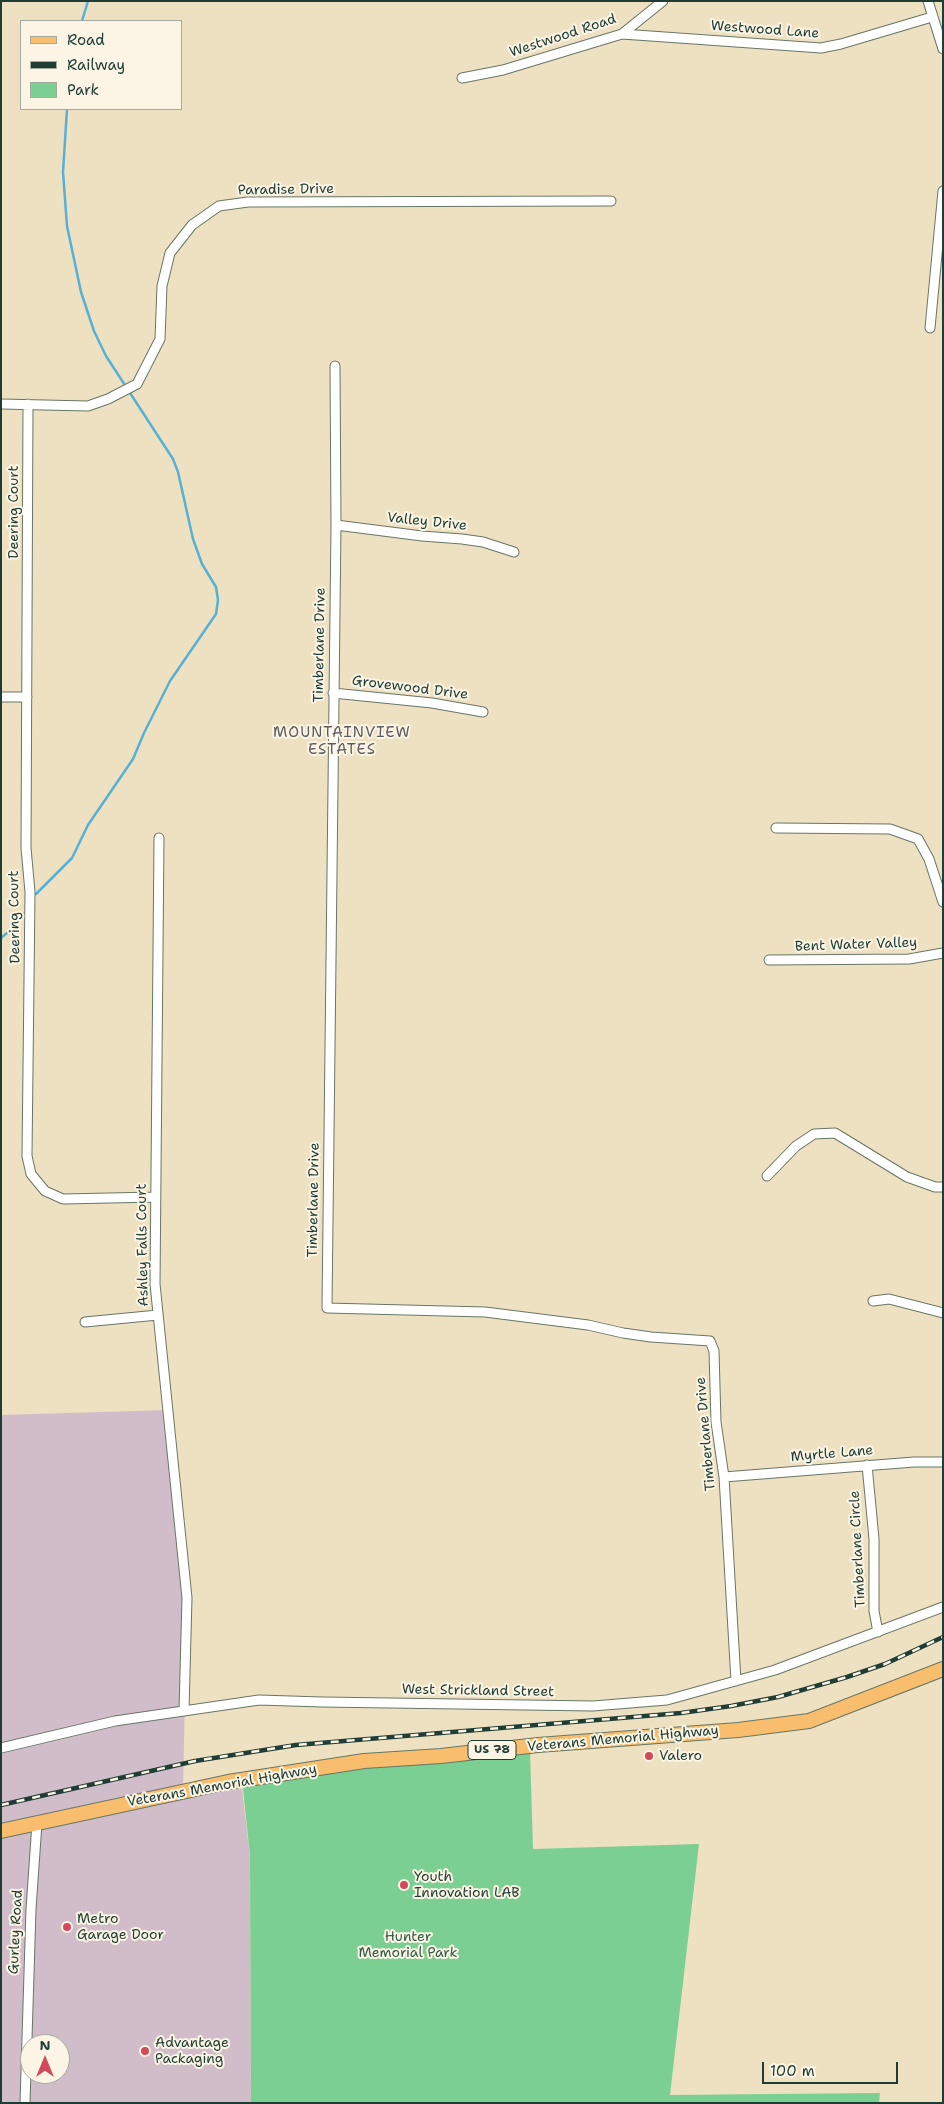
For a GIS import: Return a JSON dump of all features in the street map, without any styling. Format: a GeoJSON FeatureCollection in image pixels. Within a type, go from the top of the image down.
{"type":"FeatureCollection","features":[{"type":"Feature","properties":{"kind":"main road","name":"Veterans Memorial Highway"},"geometry":{"type":"LineString","coordinates":[[1,1831],[228,1782],[364,1762],[442,1756],[538,1745],[646,1738],[809,1721],[943,1669]]}},
{"type":"Feature","properties":{"kind":"street","name":"Westwood Road"},"geometry":{"type":"LineString","coordinates":[[462,78],[511,68],[622,34],[663,1]]}},
{"type":"Feature","properties":{"kind":"street"},"geometry":{"type":"LineString","coordinates":[[928,1],[943,49]]}},
{"type":"Feature","properties":{"kind":"street","name":"Westwood Lane"},"geometry":{"type":"LineString","coordinates":[[622,34],[822,48],[932,17]]}},
{"type":"Feature","properties":{"kind":"street"},"geometry":{"type":"LineString","coordinates":[[930,328],[943,191]]}},
{"type":"Feature","properties":{"kind":"street","name":"Paradise Drive"},"geometry":{"type":"LineString","coordinates":[[1,404],[88,406],[108,399],[137,384],[160,339],[162,286],[170,253],[192,225],[219,206],[248,202],[610,201]]}},
{"type":"Feature","properties":{"kind":"street","name":"Timberlane Drive"},"geometry":{"type":"LineString","coordinates":[[335,366],[336,525],[333,693],[333,953],[327,1308],[485,1312],[588,1324],[623,1333],[650,1337],[710,1341],[714,1352],[716,1422],[724,1476],[736,1681]]}},
{"type":"Feature","properties":{"kind":"street","name":"Deering Court"},"geometry":{"type":"LineString","coordinates":[[28,404],[26,848],[30,892],[28,1156],[31,1174],[45,1191],[63,1199],[156,1197]]}},
{"type":"Feature","properties":{"kind":"street","name":"Valley Drive"},"geometry":{"type":"LineString","coordinates":[[336,525],[483,542],[514,552]]}},
{"type":"Feature","properties":{"kind":"street","name":"Grovewood Drive"},"geometry":{"type":"LineString","coordinates":[[333,693],[432,703],[483,712]]}},
{"type":"Feature","properties":{"kind":"street"},"geometry":{"type":"LineString","coordinates":[[1,697],[27,697]]}},
{"type":"Feature","properties":{"kind":"street"},"geometry":{"type":"LineString","coordinates":[[776,828],[890,829],[918,839],[929,859],[943,902]]}},
{"type":"Feature","properties":{"kind":"street","name":"Ashley Falls Court"},"geometry":{"type":"LineString","coordinates":[[159,838],[155,1284],[187,1598],[184,1711]]}},
{"type":"Feature","properties":{"kind":"street","name":"Bent Water Valley"},"geometry":{"type":"LineString","coordinates":[[769,960],[909,959],[943,953]]}},
{"type":"Feature","properties":{"kind":"street"},"geometry":{"type":"LineString","coordinates":[[767,1176],[802,1142],[814,1134],[835,1133],[907,1177],[935,1187],[943,1187]]}},
{"type":"Feature","properties":{"kind":"street"},"geometry":{"type":"LineString","coordinates":[[874,1301],[889,1299],[943,1313]]}},
{"type":"Feature","properties":{"kind":"street"},"geometry":{"type":"LineString","coordinates":[[85,1322],[158,1315]]}},
{"type":"Feature","properties":{"kind":"street","name":"Myrtle Lane"},"geometry":{"type":"LineString","coordinates":[[724,1476],[867,1465],[943,1462]]}},
{"type":"Feature","properties":{"kind":"street","name":"Timberlane Circle"},"geometry":{"type":"LineString","coordinates":[[867,1465],[874,1539],[874,1611],[878,1632]]}},
{"type":"Feature","properties":{"kind":"street","name":"West Strickland Street"},"geometry":{"type":"LineString","coordinates":[[1,1748],[115,1721],[259,1700],[331,1703],[593,1706],[667,1700],[792,1664],[943,1607]]}},
{"type":"Feature","properties":{"kind":"street","name":"Gurley Road"},"geometry":{"type":"LineString","coordinates":[[25,2103],[31,1909],[37,1823]]}},
{"type":"Feature","properties":{"kind":"shaded area"},"geometry":{"type":"Polygon","coordinates":[[[168,1410],[187,1597],[183,1791],[241,1780],[250,1857],[251,2103],[1,2103],[1,1415],[168,1410]]]}},
{"type":"Feature","properties":{"kind":"green space","name":"Hunter Memorial Park"},"geometry":{"type":"Polygon","coordinates":[[[530,1750],[533,1849],[699,1844],[670,2095],[880,2093],[879,2103],[251,2103],[250,1856],[242,1779],[530,1750]]]}},
{"type":"Feature","properties":{"kind":"waterway"},"geometry":{"type":"LineString","coordinates":[[82,20],[88,1]]}},
{"type":"Feature","properties":{"kind":"waterway"},"geometry":{"type":"LineString","coordinates":[[36,894],[72,858],[88,825],[133,759],[170,681],[216,614],[218,600],[216,587],[202,564],[193,539],[178,472],[173,459],[106,356],[94,331],[81,292],[67,226],[63,172],[67,110]]}},
{"type":"Feature","properties":{"kind":"waterway"},"geometry":{"type":"LineString","coordinates":[[1,938],[14,927],[23,913]]}},
{"type":"Feature","properties":{"kind":"railway"},"geometry":{"type":"LineString","coordinates":[[1,1805],[195,1761],[296,1745],[681,1713],[731,1706],[778,1697],[847,1677],[885,1664],[943,1637]]}},
{"type":"Feature","properties":{"kind":"place","name":"Valero"},"geometry":{"type":"Point","coordinates":[649,1756]}},
{"type":"Feature","properties":{"kind":"place","name":"Youth Innovation LAB"},"geometry":{"type":"Point","coordinates":[404,1885]}},
{"type":"Feature","properties":{"kind":"place","name":"Metro Garage Door"},"geometry":{"type":"Point","coordinates":[67,1927]}},
{"type":"Feature","properties":{"kind":"place","name":"Advantage Packaging"},"geometry":{"type":"Point","coordinates":[145,2051]}},
{"type":"Feature","properties":{"kind":"district","name":"MOUNTAINVIEW ESTATES"},"geometry":{"type":"Point","coordinates":[342,742]}}]}
